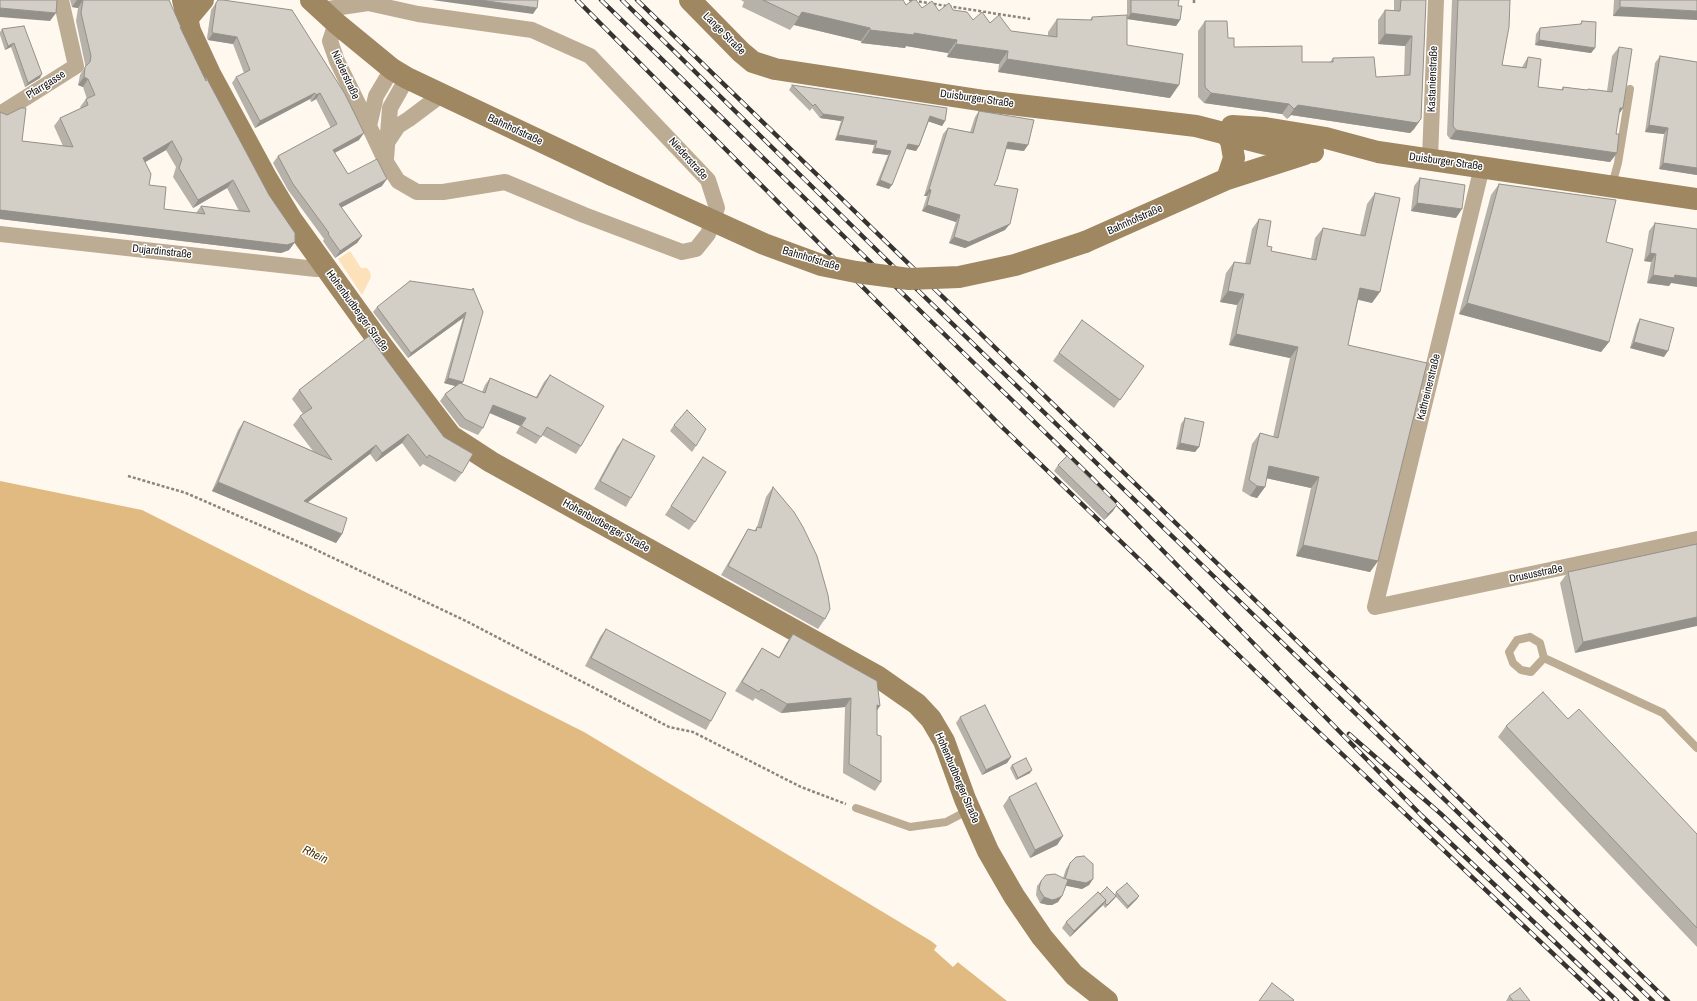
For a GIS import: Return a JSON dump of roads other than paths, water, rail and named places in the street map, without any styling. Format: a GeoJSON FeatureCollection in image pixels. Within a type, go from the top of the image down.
{"type":"FeatureCollection","features":[{"type":"Feature","properties":{"kind":"street","name":"Pfarrgasse"},"geometry":{"type":"LineString","coordinates":[[0,114],[76,66],[61,0]]}},
{"type":"Feature","properties":{"kind":"street","name":"Hohenbudberger Straße"},"geometry":{"type":"LineString","coordinates":[[203,0],[185,10],[210,74],[267,179],[291,219],[383,347],[451,436],[491,462],[877,676],[917,704],[931,719],[944,741],[970,810],[988,851],[1014,896],[1042,937],[1074,975],[1107,1001]]}},
{"type":"Feature","properties":{"kind":"street","name":"Lange Straße"},"geometry":{"type":"LineString","coordinates":[[690,0],[741,52],[760,65]]}},
{"type":"Feature","properties":{"kind":"street","name":"Kastanienstraße"},"geometry":{"type":"LineString","coordinates":[[1430,158],[1436,0]]}},
{"type":"Feature","properties":{"kind":"street","name":"Niederstraße"},"geometry":{"type":"LineString","coordinates":[[368,3],[418,14],[532,30],[590,56],[708,180],[717,208],[708,234],[696,249],[682,252],[584,216],[505,182],[443,192],[417,192],[398,181],[386,162],[337,61],[330,41],[323,11],[368,3]]}},
{"type":"Feature","properties":{"kind":"street","name":"Bahnhofstraße"},"geometry":{"type":"LineString","coordinates":[[323,11],[399,73],[441,95],[764,244],[821,265],[856,272],[909,279],[959,277],[1015,266],[1085,242],[1228,179],[1313,152],[1378,152]]}},
{"type":"Feature","properties":{"kind":"street","name":"Duisburger Straße"},"geometry":{"type":"LineString","coordinates":[[760,65],[775,69],[985,101],[1196,126],[1265,128],[1326,138],[1378,152],[1430,158],[1697,199]]}},
{"type":"Feature","properties":{"kind":"street","name":"Niederstraße"},"geometry":{"type":"LineString","coordinates":[[369,126],[376,96],[399,73]]}},
{"type":"Feature","properties":{"kind":"street"},"geometry":{"type":"LineString","coordinates":[[386,162],[386,144],[390,108],[399,73]]}},
{"type":"Feature","properties":{"kind":"street"},"geometry":{"type":"LineString","coordinates":[[386,144],[398,126],[409,120],[441,95]]}},
{"type":"Feature","properties":{"kind":"street","name":"Duisburger Straße"},"geometry":{"type":"LineString","coordinates":[[1196,126],[1266,144],[1313,152]]}},
{"type":"Feature","properties":{"kind":"street"},"geometry":{"type":"LineString","coordinates":[[1225,133],[1232,141],[1234,149],[1232,167],[1228,179]]}},
{"type":"Feature","properties":{"kind":"street","name":"Kathreinerstraße"},"geometry":{"type":"LineString","coordinates":[[1376,607],[1482,167]]}},
{"type":"Feature","properties":{"kind":"street","name":"Dujardinstraße"},"geometry":{"type":"LineString","coordinates":[[0,234],[316,269],[324,265]]}},
{"type":"Feature","properties":{"kind":"street","name":"Drususstraße"},"geometry":{"type":"LineString","coordinates":[[1376,607],[1697,539]]}},
{"type":"Feature","properties":{"kind":"lane"},"geometry":{"type":"LineString","coordinates":[[1612,186],[1618,163],[1630,89]]}},
{"type":"Feature","properties":{"kind":"lane"},"geometry":{"type":"LineString","coordinates":[[1530,637],[1540,642],[1544,658],[1531,672],[1521,670],[1513,663],[1510,652],[1517,640],[1530,637]]}},
{"type":"Feature","properties":{"kind":"lane"},"geometry":{"type":"LineString","coordinates":[[1544,658],[1663,713],[1697,748]]}},
{"type":"Feature","properties":{"kind":"lane"},"geometry":{"type":"LineString","coordinates":[[856,808],[910,827],[946,822],[970,810]]}},
{"type":"Feature","properties":{"kind":"water","name":"Rhein"},"geometry":{"type":"Polygon","coordinates":[[[0,481],[142,510],[584,732],[931,941],[1007,1001],[0,1001],[0,481]]]}},
{"type":"Feature","properties":{"kind":"railway"},"geometry":{"type":"LineString","coordinates":[[577,0],[1002,427],[1305,719],[1603,1001]]}},
{"type":"Feature","properties":{"kind":"railway"},"geometry":{"type":"LineString","coordinates":[[601,0],[1092,478],[1421,815],[1617,1001]]}},
{"type":"Feature","properties":{"kind":"railway"},"geometry":{"type":"LineString","coordinates":[[622,0],[901,274],[1653,1001]]}},
{"type":"Feature","properties":{"kind":"railway"},"geometry":{"type":"LineString","coordinates":[[637,0],[1668,1001]]}},
{"type":"Feature","properties":{"kind":"railway"},"geometry":{"type":"LineString","coordinates":[[1349,734],[1441,814],[1637,1001]]}}]}
